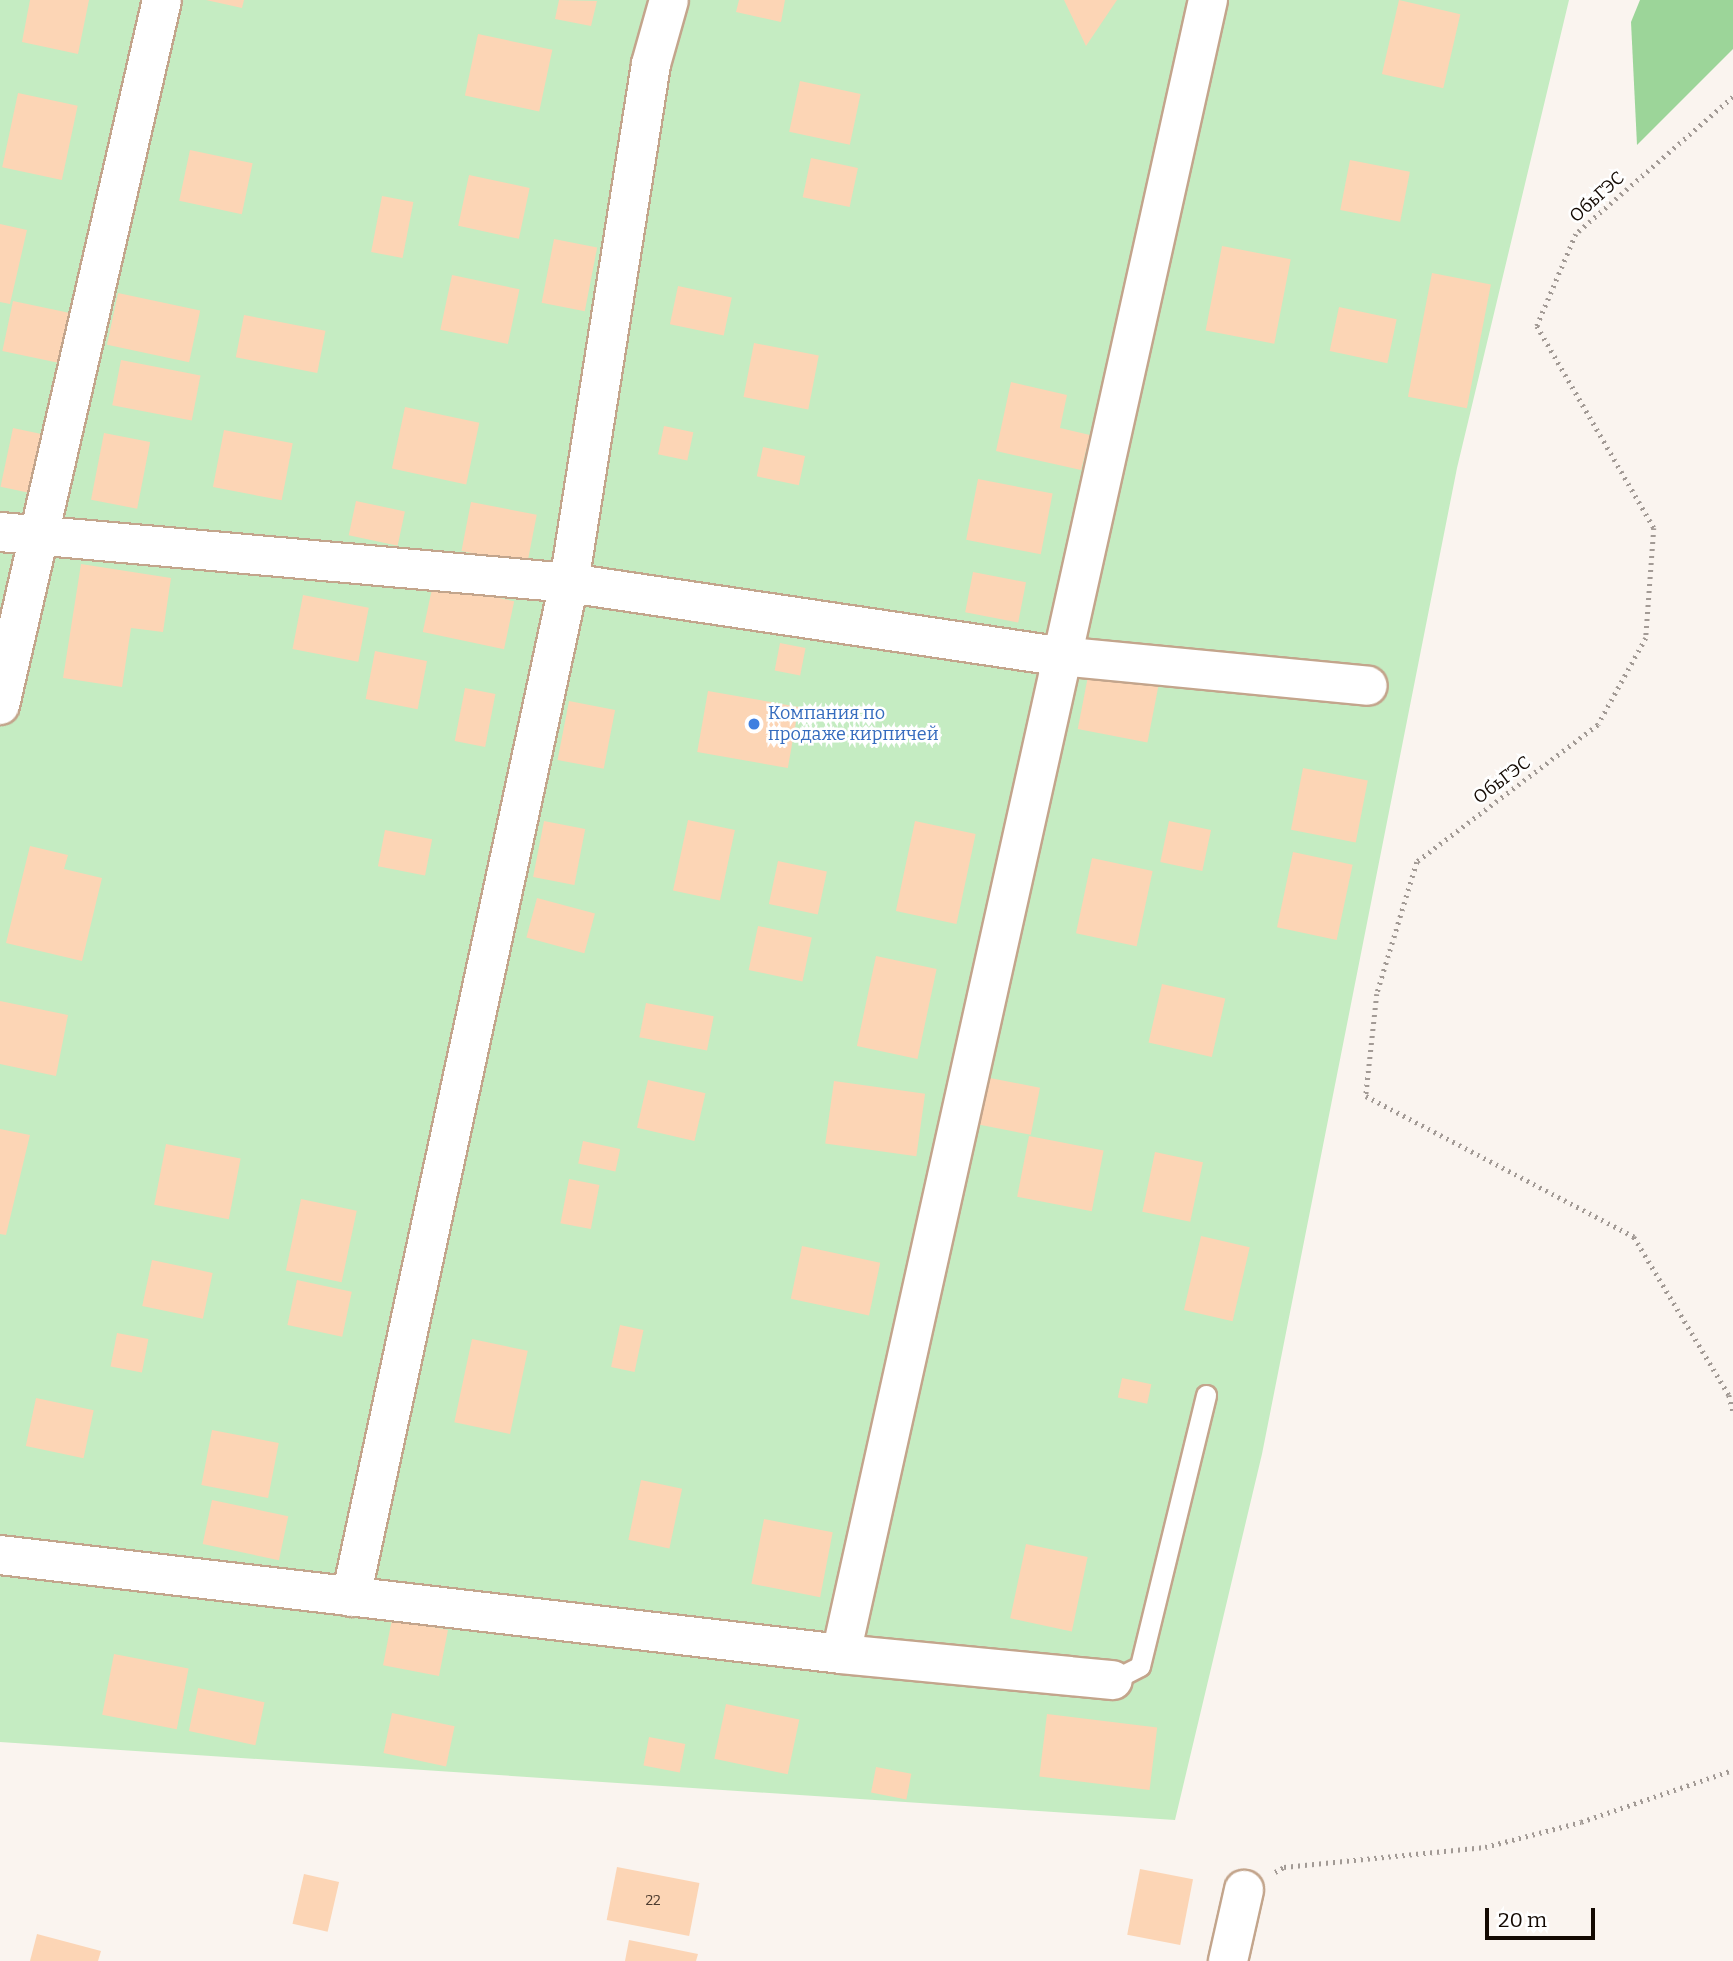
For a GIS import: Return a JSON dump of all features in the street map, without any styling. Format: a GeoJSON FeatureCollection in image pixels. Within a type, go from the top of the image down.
{"type":"FeatureCollection","features":[{"type":"Feature","properties":{"kind":"street"},"geometry":{"type":"LineString","coordinates":[[0,705],[162,0]]}},
{"type":"Feature","properties":{"kind":"street"},"geometry":{"type":"LineString","coordinates":[[351,1597],[569,583],[649,78],[669,0]]}},
{"type":"Feature","properties":{"kind":"street"},"geometry":{"type":"LineString","coordinates":[[841,1654],[1059,656],[1208,0]]}},
{"type":"Feature","properties":{"kind":"street"},"geometry":{"type":"LineString","coordinates":[[0,532],[569,583],[1059,656],[1368,686]]}},
{"type":"Feature","properties":{"kind":"street"},"geometry":{"type":"LineString","coordinates":[[0,1555],[841,1654],[1113,1680]]}},
{"type":"Feature","properties":{"kind":"street"},"geometry":{"type":"LineString","coordinates":[[1228,1961],[1244,1890]]}},
{"type":"Feature","properties":{"kind":"lane"},"geometry":{"type":"LineString","coordinates":[[1113,1680],[1140,1666],[1206,1395]]}},
{"type":"Feature","properties":{"kind":"path","name":"ОбьГЭС"},"geometry":{"type":"LineString","coordinates":[[1733,97],[1576,234],[1537,326],[1654,528],[1646,638],[1598,725],[1417,862],[1377,994],[1366,1096],[1634,1237],[1729,1395],[1733,1411]]}},
{"type":"Feature","properties":{"kind":"path"},"geometry":{"type":"LineString","coordinates":[[1244,1890],[1284,1867],[1485,1847],[1581,1822],[1733,1770]]}},
{"type":"Feature","properties":{"kind":"green space"},"geometry":{"type":"Polygon","coordinates":[[[0,0],[1569,0],[1457,468],[1262,1454],[1175,1820],[0,1742],[0,0]]]}},
{"type":"Feature","properties":{"kind":"green space"},"geometry":{"type":"Polygon","coordinates":[[[1640,0],[1733,0],[1733,49],[1637,145],[1631,22],[1640,0]]]}},
{"type":"Feature","properties":{"kind":"building"},"geometry":{"type":"Polygon","coordinates":[[[30,0],[89,0],[78,54],[22,42],[30,0]]]}},
{"type":"Feature","properties":{"kind":"building"},"geometry":{"type":"Polygon","coordinates":[[[206,0],[244,0],[242,8],[206,0]]]}},
{"type":"Feature","properties":{"kind":"building"},"geometry":{"type":"Polygon","coordinates":[[[559,0],[597,1],[591,26],[555,19],[559,0]]]}},
{"type":"Feature","properties":{"kind":"building"},"geometry":{"type":"Polygon","coordinates":[[[739,0],[785,0],[781,22],[736,12],[739,0]]]}},
{"type":"Feature","properties":{"kind":"building"},"geometry":{"type":"Polygon","coordinates":[[[1064,0],[1117,0],[1086,46],[1064,0]]]}},
{"type":"Feature","properties":{"kind":"building"},"geometry":{"type":"Polygon","coordinates":[[[1399,0],[1460,14],[1443,88],[1382,74],[1399,0]]]}},
{"type":"Feature","properties":{"kind":"building"},"geometry":{"type":"Polygon","coordinates":[[[478,34],[552,50],[539,111],[465,96],[478,34]]]}},
{"type":"Feature","properties":{"kind":"building"},"geometry":{"type":"Polygon","coordinates":[[[800,81],[861,94],[850,145],[789,132],[800,81]]]}},
{"type":"Feature","properties":{"kind":"building"},"geometry":{"type":"Polygon","coordinates":[[[18,93],[78,106],[62,180],[2,167],[18,93]]]}},
{"type":"Feature","properties":{"kind":"building"},"geometry":{"type":"Polygon","coordinates":[[[190,150],[253,163],[242,214],[179,201],[190,150]]]}},
{"type":"Feature","properties":{"kind":"building"},"geometry":{"type":"Polygon","coordinates":[[[811,158],[858,168],[850,207],[803,197],[811,158]]]}},
{"type":"Feature","properties":{"kind":"building"},"geometry":{"type":"Polygon","coordinates":[[[1350,160],[1410,172],[1400,222],[1340,210],[1350,160]]]}},
{"type":"Feature","properties":{"kind":"building"},"geometry":{"type":"Polygon","coordinates":[[[469,175],[530,188],[519,239],[458,226],[469,175]]]}},
{"type":"Feature","properties":{"kind":"building"},"geometry":{"type":"Polygon","coordinates":[[[382,196],[413,202],[403,258],[371,252],[382,196]]]}},
{"type":"Feature","properties":{"kind":"building"},"geometry":{"type":"Polygon","coordinates":[[[0,224],[27,230],[10,304],[0,302],[0,224]]]}},
{"type":"Feature","properties":{"kind":"building"},"geometry":{"type":"Polygon","coordinates":[[[554,239],[597,247],[585,311],[542,303],[554,239]]]}},
{"type":"Feature","properties":{"kind":"building"},"geometry":{"type":"Polygon","coordinates":[[[1222,246],[1291,259],[1274,344],[1206,330],[1222,246]]]}},
{"type":"Feature","properties":{"kind":"building"},"geometry":{"type":"Polygon","coordinates":[[[1432,273],[1491,284],[1467,408],[1408,397],[1432,273]]]}},
{"type":"Feature","properties":{"kind":"building"},"geometry":{"type":"Polygon","coordinates":[[[452,275],[519,289],[508,344],[440,330],[452,275]]]}},
{"type":"Feature","properties":{"kind":"building"},"geometry":{"type":"Polygon","coordinates":[[[678,286],[732,297],[724,336],[670,324],[678,286]]]}},
{"type":"Feature","properties":{"kind":"building"},"geometry":{"type":"Polygon","coordinates":[[[118,293],[200,310],[189,362],[107,345],[118,293]]]}},
{"type":"Feature","properties":{"kind":"building"},"geometry":{"type":"Polygon","coordinates":[[[13,301],[69,313],[58,363],[2,351],[13,301]]]}},
{"type":"Feature","properties":{"kind":"building"},"geometry":{"type":"Polygon","coordinates":[[[1339,307],[1397,319],[1387,363],[1330,351],[1339,307]]]}},
{"type":"Feature","properties":{"kind":"building"},"geometry":{"type":"Polygon","coordinates":[[[244,315],[325,331],[317,373],[236,357],[244,315]]]}},
{"type":"Feature","properties":{"kind":"building"},"geometry":{"type":"Polygon","coordinates":[[[754,343],[819,356],[808,410],[744,397],[754,343]]]}},
{"type":"Feature","properties":{"kind":"building"},"geometry":{"type":"Polygon","coordinates":[[[121,360],[201,375],[192,421],[112,405],[121,360]]]}},
{"type":"Feature","properties":{"kind":"building"},"geometry":{"type":"Polygon","coordinates":[[[1011,382],[1067,395],[1060,428],[1090,435],[1081,470],[996,451],[1011,382]]]}},
{"type":"Feature","properties":{"kind":"building"},"geometry":{"type":"Polygon","coordinates":[[[405,407],[479,423],[466,484],[392,469],[405,407]]]}},
{"type":"Feature","properties":{"kind":"building"},"geometry":{"type":"Polygon","coordinates":[[[664,426],[693,432],[687,461],[658,454],[664,426]]]}},
{"type":"Feature","properties":{"kind":"building"},"geometry":{"type":"Polygon","coordinates":[[[13,428],[41,434],[29,493],[1,487],[13,428]]]}},
{"type":"Feature","properties":{"kind":"building"},"geometry":{"type":"Polygon","coordinates":[[[224,430],[293,443],[282,500],[213,487],[224,430]]]}},
{"type":"Feature","properties":{"kind":"building"},"geometry":{"type":"Polygon","coordinates":[[[104,433],[150,442],[137,509],[91,500],[104,433]]]}},
{"type":"Feature","properties":{"kind":"building"},"geometry":{"type":"Polygon","coordinates":[[[763,447],[805,456],[799,485],[757,476],[763,447]]]}},
{"type":"Feature","properties":{"kind":"building"},"geometry":{"type":"Polygon","coordinates":[[[978,479],[1053,494],[1041,554],[966,540],[978,479]]]}},
{"type":"Feature","properties":{"kind":"building"},"geometry":{"type":"Polygon","coordinates":[[[356,501],[405,511],[398,546],[349,535],[356,501]]]}},
{"type":"Feature","properties":{"kind":"building"},"geometry":{"type":"Polygon","coordinates":[[[471,502],[537,515],[527,564],[461,551],[471,502]]]}},
{"type":"Feature","properties":{"kind":"building"},"geometry":{"type":"Polygon","coordinates":[[[81,564],[171,578],[163,632],[131,628],[122,687],[63,678],[81,564]]]}},
{"type":"Feature","properties":{"kind":"building"},"geometry":{"type":"Polygon","coordinates":[[[973,572],[1026,582],[1018,623],[965,612],[973,572]]]}},
{"type":"Feature","properties":{"kind":"building"},"geometry":{"type":"Polygon","coordinates":[[[433,584],[514,601],[504,649],[423,632],[433,584]]]}},
{"type":"Feature","properties":{"kind":"building"},"geometry":{"type":"Polygon","coordinates":[[[303,595],[369,608],[358,662],[293,649],[303,595]]]}},
{"type":"Feature","properties":{"kind":"building"},"geometry":{"type":"Polygon","coordinates":[[[780,643],[806,648],[800,675],[775,670],[780,643]]]}},
{"type":"Feature","properties":{"kind":"building"},"geometry":{"type":"Polygon","coordinates":[[[375,651],[427,661],[418,709],[366,699],[375,651]]]}},
{"type":"Feature","properties":{"kind":"building"},"geometry":{"type":"Polygon","coordinates":[[[1089,671],[1159,685],[1147,742],[1078,729],[1089,671]]]}},
{"type":"Feature","properties":{"kind":"building"},"geometry":{"type":"Polygon","coordinates":[[[465,688],[495,694],[485,747],[455,741],[465,688]]]}},
{"type":"Feature","properties":{"kind":"building"},"geometry":{"type":"Polygon","coordinates":[[[708,691],[799,707],[788,768],[697,752],[708,691]]]}},
{"type":"Feature","properties":{"kind":"building"},"geometry":{"type":"Polygon","coordinates":[[[569,701],[615,710],[604,769],[558,760],[569,701]]]}},
{"type":"Feature","properties":{"kind":"building"},"geometry":{"type":"Polygon","coordinates":[[[1303,768],[1368,781],[1356,842],[1291,830],[1303,768]]]}},
{"type":"Feature","properties":{"kind":"building"},"geometry":{"type":"Polygon","coordinates":[[[688,820],[735,830],[720,900],[673,890],[688,820]]]}},
{"type":"Feature","properties":{"kind":"building"},"geometry":{"type":"Polygon","coordinates":[[[544,821],[585,829],[574,885],[533,877],[544,821]]]}},
{"type":"Feature","properties":{"kind":"building"},"geometry":{"type":"Polygon","coordinates":[[[915,821],[976,834],[957,924],[896,911],[915,821]]]}},
{"type":"Feature","properties":{"kind":"building"},"geometry":{"type":"Polygon","coordinates":[[[1169,821],[1211,830],[1202,871],[1160,862],[1169,821]]]}},
{"type":"Feature","properties":{"kind":"building"},"geometry":{"type":"Polygon","coordinates":[[[385,830],[432,839],[425,875],[378,866],[385,830]]]}},
{"type":"Feature","properties":{"kind":"building"},"geometry":{"type":"Polygon","coordinates":[[[30,846],[68,855],[64,869],[102,878],[82,961],[6,943],[30,846]]]}},
{"type":"Feature","properties":{"kind":"building"},"geometry":{"type":"Polygon","coordinates":[[[1293,852],[1353,865],[1337,940],[1277,927],[1293,852]]]}},
{"type":"Feature","properties":{"kind":"building"},"geometry":{"type":"Polygon","coordinates":[[[1092,858],[1153,871],[1137,946],[1076,933],[1092,858]]]}},
{"type":"Feature","properties":{"kind":"building"},"geometry":{"type":"Polygon","coordinates":[[[778,861],[827,871],[818,914],[769,904],[778,861]]]}},
{"type":"Feature","properties":{"kind":"building"},"geometry":{"type":"Polygon","coordinates":[[[537,898],[595,914],[584,953],[526,938],[537,898]]]}},
{"type":"Feature","properties":{"kind":"building"},"geometry":{"type":"Polygon","coordinates":[[[758,926],[812,937],[802,981],[749,970],[758,926]]]}},
{"type":"Feature","properties":{"kind":"building"},"geometry":{"type":"Polygon","coordinates":[[[876,956],[937,969],[918,1059],[857,1046],[876,956]]]}},
{"type":"Feature","properties":{"kind":"building"},"geometry":{"type":"Polygon","coordinates":[[[1162,984],[1225,999],[1212,1057],[1149,1042],[1162,984]]]}},
{"type":"Feature","properties":{"kind":"building"},"geometry":{"type":"Polygon","coordinates":[[[0,1001],[68,1015],[56,1076],[0,1064],[0,1001]]]}},
{"type":"Feature","properties":{"kind":"building"},"geometry":{"type":"Polygon","coordinates":[[[646,1003],[714,1016],[707,1051],[639,1037],[646,1003]]]}},
{"type":"Feature","properties":{"kind":"building"},"geometry":{"type":"Polygon","coordinates":[[[985,1077],[1040,1088],[1031,1135],[976,1124],[985,1077]]]}},
{"type":"Feature","properties":{"kind":"building"},"geometry":{"type":"Polygon","coordinates":[[[648,1080],[705,1093],[694,1141],[637,1128],[648,1080]]]}},
{"type":"Feature","properties":{"kind":"building"},"geometry":{"type":"Polygon","coordinates":[[[834,1081],[925,1094],[916,1156],[825,1143],[834,1081]]]}},
{"type":"Feature","properties":{"kind":"building"},"geometry":{"type":"Polygon","coordinates":[[[0,1129],[30,1135],[6,1235],[0,1234],[0,1129]]]}},
{"type":"Feature","properties":{"kind":"building"},"geometry":{"type":"Polygon","coordinates":[[[1029,1136],[1104,1151],[1092,1211],[1017,1197],[1029,1136]]]}},
{"type":"Feature","properties":{"kind":"building"},"geometry":{"type":"Polygon","coordinates":[[[583,1141],[620,1149],[615,1171],[578,1163],[583,1141]]]}},
{"type":"Feature","properties":{"kind":"building"},"geometry":{"type":"Polygon","coordinates":[[[166,1144],[241,1159],[229,1219],[154,1205],[166,1144]]]}},
{"type":"Feature","properties":{"kind":"building"},"geometry":{"type":"Polygon","coordinates":[[[1155,1152],[1203,1162],[1190,1222],[1142,1212],[1155,1152]]]}},
{"type":"Feature","properties":{"kind":"building"},"geometry":{"type":"Polygon","coordinates":[[[569,1179],[599,1185],[591,1229],[560,1223],[569,1179]]]}},
{"type":"Feature","properties":{"kind":"building"},"geometry":{"type":"Polygon","coordinates":[[[301,1199],[357,1211],[342,1282],[286,1270],[301,1199]]]}},
{"type":"Feature","properties":{"kind":"building"},"geometry":{"type":"Polygon","coordinates":[[[1201,1236],[1250,1247],[1233,1321],[1184,1310],[1201,1236]]]}},
{"type":"Feature","properties":{"kind":"building"},"geometry":{"type":"Polygon","coordinates":[[[802,1246],[880,1263],[869,1315],[791,1299],[802,1246]]]}},
{"type":"Feature","properties":{"kind":"building"},"geometry":{"type":"Polygon","coordinates":[[[152,1260],[213,1273],[203,1319],[142,1306],[152,1260]]]}},
{"type":"Feature","properties":{"kind":"building"},"geometry":{"type":"Polygon","coordinates":[[[297,1280],[352,1292],[342,1337],[287,1325],[297,1280]]]}},
{"type":"Feature","properties":{"kind":"building"},"geometry":{"type":"Polygon","coordinates":[[[620,1325],[643,1330],[635,1372],[611,1367],[620,1325]]]}},
{"type":"Feature","properties":{"kind":"building"},"geometry":{"type":"Polygon","coordinates":[[[117,1333],[148,1339],[142,1372],[111,1366],[117,1333]]]}},
{"type":"Feature","properties":{"kind":"building"},"geometry":{"type":"Polygon","coordinates":[[[472,1339],[528,1351],[510,1434],[454,1422],[472,1339]]]}},
{"type":"Feature","properties":{"kind":"building"},"geometry":{"type":"Polygon","coordinates":[[[1122,1378],[1151,1384],[1147,1404],[1118,1398],[1122,1378]]]}},
{"type":"Feature","properties":{"kind":"building"},"geometry":{"type":"Polygon","coordinates":[[[36,1398],[94,1410],[84,1458],[26,1446],[36,1398]]]}},
{"type":"Feature","properties":{"kind":"building"},"geometry":{"type":"Polygon","coordinates":[[[212,1430],[279,1443],[268,1498],[201,1485],[212,1430]]]}},
{"type":"Feature","properties":{"kind":"building"},"geometry":{"type":"Polygon","coordinates":[[[641,1480],[682,1489],[669,1548],[628,1540],[641,1480]]]}},
{"type":"Feature","properties":{"kind":"building"},"geometry":{"type":"Polygon","coordinates":[[[212,1500],[288,1516],[279,1560],[203,1544],[212,1500]]]}},
{"type":"Feature","properties":{"kind":"building"},"geometry":{"type":"Polygon","coordinates":[[[764,1519],[833,1532],[820,1597],[751,1584],[764,1519]]]}},
{"type":"Feature","properties":{"kind":"building"},"geometry":{"type":"Polygon","coordinates":[[[1026,1544],[1088,1557],[1072,1631],[1010,1618],[1026,1544]]]}},
{"type":"Feature","properties":{"kind":"building"},"geometry":{"type":"Polygon","coordinates":[[[392,1619],[448,1630],[439,1676],[383,1665],[392,1619]]]}},
{"type":"Feature","properties":{"kind":"building"},"geometry":{"type":"Polygon","coordinates":[[[114,1654],[189,1669],[177,1729],[102,1715],[114,1654]]]}},
{"type":"Feature","properties":{"kind":"building"},"geometry":{"type":"Polygon","coordinates":[[[198,1688],[265,1702],[255,1745],[189,1731],[198,1688]]]}},
{"type":"Feature","properties":{"kind":"building"},"geometry":{"type":"Polygon","coordinates":[[[726,1704],[799,1720],[788,1774],[714,1759],[726,1704]]]}},
{"type":"Feature","properties":{"kind":"building"},"geometry":{"type":"Polygon","coordinates":[[[392,1713],[455,1726],[446,1766],[383,1753],[392,1713]]]}},
{"type":"Feature","properties":{"kind":"building"},"geometry":{"type":"Polygon","coordinates":[[[1047,1714],[1157,1728],[1149,1790],[1039,1777],[1047,1714]]]}},
{"type":"Feature","properties":{"kind":"building"},"geometry":{"type":"Polygon","coordinates":[[[649,1737],[685,1744],[680,1773],[643,1765],[649,1737]]]}},
{"type":"Feature","properties":{"kind":"building"},"geometry":{"type":"Polygon","coordinates":[[[876,1767],[911,1774],[906,1799],[871,1793],[876,1767]]]}},
{"type":"Feature","properties":{"kind":"building"},"geometry":{"type":"Polygon","coordinates":[[[617,1867],[699,1883],[689,1936],[607,1920],[617,1867]]]}},
{"type":"Feature","properties":{"kind":"building"},"geometry":{"type":"Polygon","coordinates":[[[1140,1869],[1193,1879],[1180,1945],[1127,1935],[1140,1869]]]}},
{"type":"Feature","properties":{"kind":"building"},"geometry":{"type":"Polygon","coordinates":[[[304,1874],[339,1882],[328,1932],[293,1924],[304,1874]]]}},
{"type":"Feature","properties":{"kind":"building"},"geometry":{"type":"Polygon","coordinates":[[[37,1934],[101,1951],[98,1961],[30,1961],[37,1934]]]}},
{"type":"Feature","properties":{"kind":"building"},"geometry":{"type":"Polygon","coordinates":[[[629,1940],[698,1954],[696,1961],[625,1961],[629,1940]]]}},
{"type":"Feature","properties":{"kind":"place","name":"Компания по продаже кирпичей"},"geometry":{"type":"Point","coordinates":[754,724]}}]}
